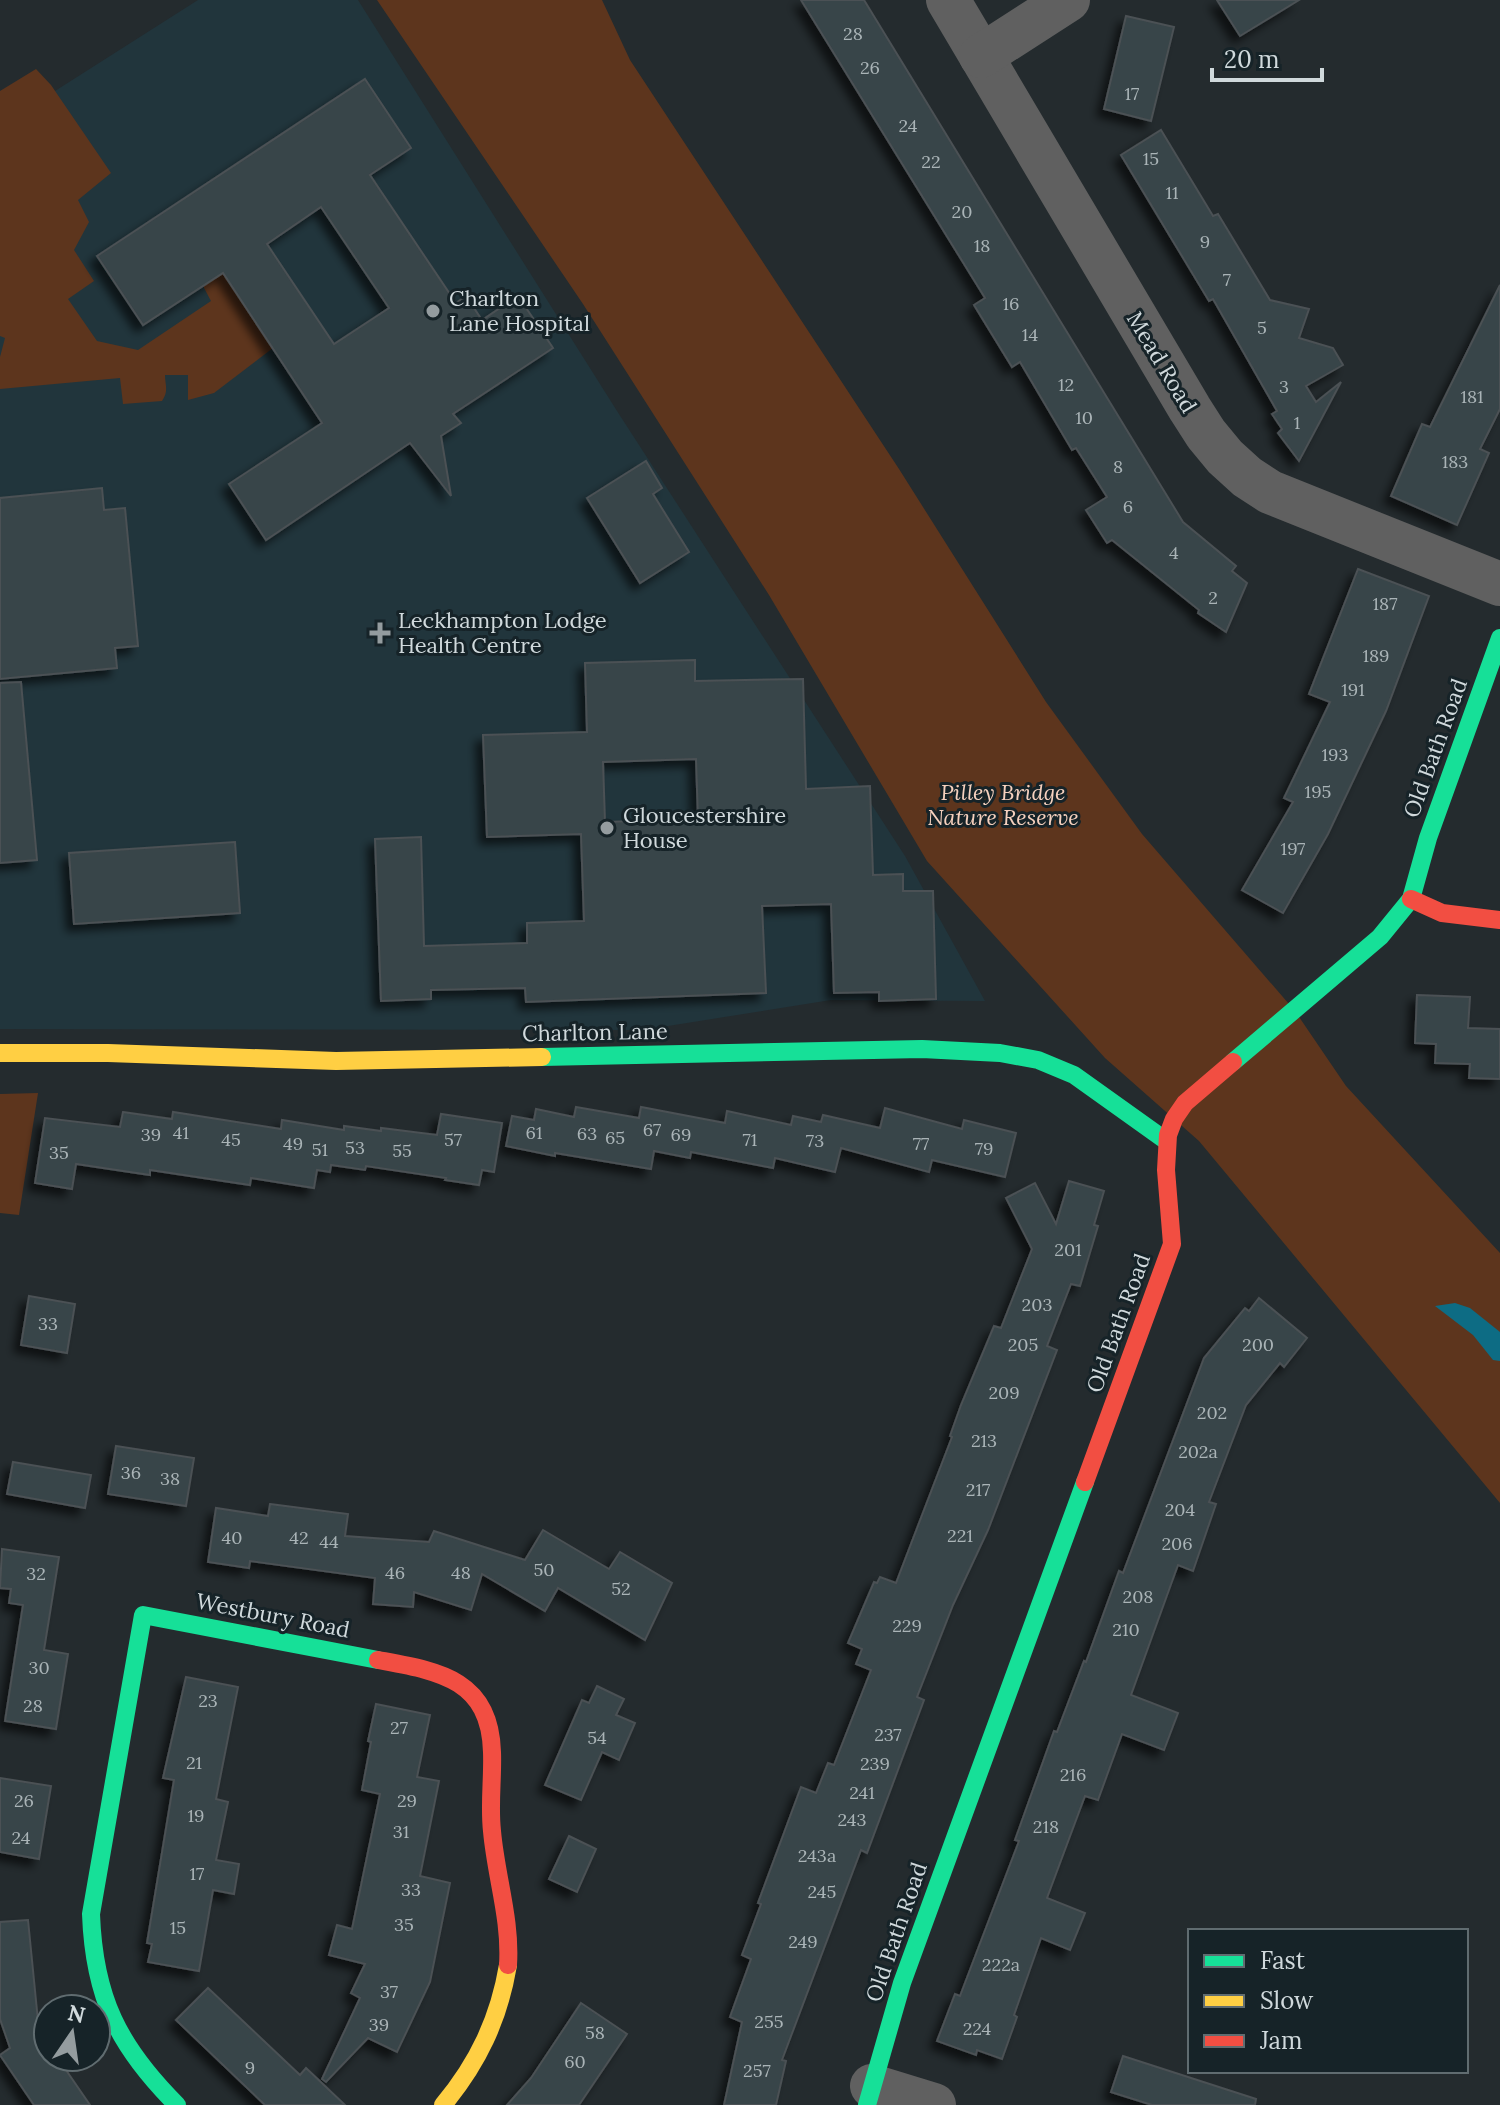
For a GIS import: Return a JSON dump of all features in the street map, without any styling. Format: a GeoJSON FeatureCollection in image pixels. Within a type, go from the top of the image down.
{"type":"FeatureCollection","features":[{"type":"Feature","properties":{"kind":"street","name":"Mead Road"},"geometry":{"type":"LineString","coordinates":[[948,0],[1190,409],[1225,457],[1247,477],[1291,502],[1500,584]]}},
{"type":"Feature","properties":{"kind":"street"},"geometry":{"type":"LineString","coordinates":[[981,56],[1068,0]]}},
{"type":"Feature","properties":{"kind":"street","name":"Old Bath Road"},"geometry":{"type":"LineString","coordinates":[[869,2096],[902,1983],[1172,1244],[1175,1220],[1165,1140],[1177,1112],[1380,937],[1411,899],[1428,838],[1500,638]]}},
{"type":"Feature","properties":{"kind":"street"},"geometry":{"type":"LineString","coordinates":[[1411,899],[1442,913],[1500,920]]}},
{"type":"Feature","properties":{"kind":"street","name":"Charlton Lane"},"geometry":{"type":"LineString","coordinates":[[0,1053],[108,1053],[336,1061],[922,1049],[988,1051],[1017,1054],[1073,1074],[1165,1140]]}},
{"type":"Feature","properties":{"kind":"street","name":"Westbury Road"},"geometry":{"type":"LineString","coordinates":[[177,2105],[153,2083],[114,2027],[95,1972],[91,1942],[91,1914],[143,1615],[430,1670],[460,1683],[483,1706],[491,1722],[494,1752],[490,1813],[498,1877],[506,1909],[507,1973],[498,2014],[487,2043],[471,2070],[443,2105]]}},
{"type":"Feature","properties":{"kind":"street"},"geometry":{"type":"LineString","coordinates":[[869,2096],[934,2105]]}},
{"type":"Feature","properties":{"kind":"shaded area","name":"Leckhampton Lodge Health Centre"},"geometry":{"type":"Polygon","coordinates":[[[198,0],[358,0],[617,411],[905,856],[985,1001],[831,1000],[643,1030],[0,1029],[0,126],[198,0]]]}},
{"type":"Feature","properties":{"kind":"green space","name":"Pilley Bridge Nature Reserve"},"geometry":{"type":"Polygon","coordinates":[[[377,0],[602,0],[630,60],[899,469],[1046,702],[1142,834],[1295,1011],[1346,1086],[1500,1253],[1500,1503],[1199,1141],[1105,1058],[927,861],[769,595],[583,304],[377,0]]]}},
{"type":"Feature","properties":{"kind":"green space"},"geometry":{"type":"Polygon","coordinates":[[[36,69],[51,85],[111,173],[78,200],[89,222],[74,250],[94,281],[68,299],[97,341],[138,350],[211,301],[203,286],[223,273],[273,348],[214,393],[188,400],[188,375],[165,375],[166,391],[162,401],[123,404],[120,378],[0,389],[0,357],[5,338],[0,336],[0,91],[36,69]]]}},
{"type":"Feature","properties":{"kind":"green space"},"geometry":{"type":"Polygon","coordinates":[[[38,1093],[19,1215],[0,1213],[0,1094],[38,1093]]]}},
{"type":"Feature","properties":{"kind":"water"},"geometry":{"type":"Polygon","coordinates":[[[1455,1303],[1470,1308],[1500,1332],[1500,1361],[1493,1360],[1473,1335],[1435,1306],[1455,1303]]]}},
{"type":"Feature","properties":{"kind":"building"},"geometry":{"type":"Polygon","coordinates":[[[801,0],[864,0],[1183,522],[1236,566],[1232,571],[1247,583],[1226,632],[1198,613],[1199,610],[1112,540],[1107,543],[1086,510],[1107,497],[1076,448],[1072,450],[1020,362],[1012,367],[974,305],[985,298],[801,0]]]}},
{"type":"Feature","properties":{"kind":"building"},"geometry":{"type":"Polygon","coordinates":[[[1217,0],[1299,0],[1240,36],[1217,0]]]}},
{"type":"Feature","properties":{"kind":"building"},"geometry":{"type":"Polygon","coordinates":[[[1126,16],[1174,27],[1151,121],[1104,109],[1126,16]]]}},
{"type":"Feature","properties":{"kind":"building","name":"Charlton Lane Hospital"},"geometry":{"type":"Polygon","coordinates":[[[365,79],[411,148],[370,175],[456,303],[466,296],[482,320],[518,296],[553,348],[453,414],[461,423],[441,436],[451,496],[410,443],[266,540],[229,484],[322,423],[223,273],[143,325],[97,256],[365,79]],[[321,207],[267,244],[334,344],[389,308],[321,207]]]}},
{"type":"Feature","properties":{"kind":"building"},"geometry":{"type":"Polygon","coordinates":[[[1161,130],[1213,216],[1218,214],[1270,300],[1309,309],[1299,338],[1333,348],[1343,365],[1306,386],[1316,402],[1341,382],[1299,461],[1278,433],[1282,429],[1272,414],[1277,411],[1213,299],[1209,301],[1121,155],[1161,130]]]}},
{"type":"Feature","properties":{"kind":"building"},"geometry":{"type":"Polygon","coordinates":[[[1500,285],[1500,409],[1480,449],[1489,453],[1457,525],[1391,496],[1422,424],[1430,427],[1500,285]]]}},
{"type":"Feature","properties":{"kind":"building"},"geometry":{"type":"Polygon","coordinates":[[[646,461],[662,488],[653,494],[689,552],[640,583],[587,498],[646,461]]]}},
{"type":"Feature","properties":{"kind":"building"},"geometry":{"type":"Polygon","coordinates":[[[102,488],[104,510],[125,508],[138,646],[115,648],[117,668],[0,679],[0,498],[102,488]]]}},
{"type":"Feature","properties":{"kind":"building"},"geometry":{"type":"Polygon","coordinates":[[[1358,569],[1429,596],[1386,711],[1328,834],[1283,913],[1242,890],[1293,802],[1284,798],[1330,702],[1309,694],[1358,569]]]}},
{"type":"Feature","properties":{"kind":"building","name":"Gloucestershire House"},"geometry":{"type":"Polygon","coordinates":[[[695,660],[695,681],[803,679],[806,789],[870,786],[873,875],[903,874],[903,891],[933,891],[936,999],[879,1001],[879,992],[834,993],[831,904],[762,906],[766,993],[526,1002],[525,988],[431,990],[431,999],[381,1001],[375,839],[421,837],[424,946],[527,943],[527,923],[584,921],[581,834],[487,837],[483,735],[587,732],[585,663],[695,660]],[[696,759],[603,762],[605,822],[698,819],[696,759]]]}},
{"type":"Feature","properties":{"kind":"building"},"geometry":{"type":"Polygon","coordinates":[[[21,682],[37,860],[0,863],[0,683],[21,682]]]}},
{"type":"Feature","properties":{"kind":"building"},"geometry":{"type":"Polygon","coordinates":[[[235,842],[240,913],[74,924],[69,853],[235,842]]]}},
{"type":"Feature","properties":{"kind":"building"},"geometry":{"type":"Polygon","coordinates":[[[1417,995],[1470,997],[1468,1028],[1500,1029],[1500,1079],[1469,1078],[1470,1064],[1435,1063],[1436,1044],[1415,1043],[1417,995]]]}},
{"type":"Feature","properties":{"kind":"building"},"geometry":{"type":"Polygon","coordinates":[[[576,1107],[639,1118],[641,1107],[725,1123],[727,1111],[791,1125],[793,1116],[821,1122],[823,1115],[880,1128],[885,1108],[962,1129],[964,1120],[1016,1133],[1005,1177],[932,1160],[929,1172],[841,1148],[835,1172],[775,1158],[773,1168],[691,1152],[690,1158],[654,1151],[651,1169],[506,1146],[512,1116],[534,1120],[536,1109],[574,1117],[576,1107]]]}},
{"type":"Feature","properties":{"kind":"building"},"geometry":{"type":"Polygon","coordinates":[[[123,1112],[172,1119],[173,1112],[281,1129],[282,1120],[344,1130],[344,1126],[437,1135],[441,1114],[502,1123],[494,1172],[482,1170],[479,1185],[366,1166],[365,1170],[331,1165],[330,1172],[317,1170],[314,1188],[251,1178],[250,1185],[150,1170],[150,1175],[76,1164],[72,1189],[35,1183],[45,1118],[120,1127],[123,1112]]]}},
{"type":"Feature","properties":{"kind":"building"},"geometry":{"type":"Polygon","coordinates":[[[1069,1181],[1104,1191],[1094,1225],[1098,1226],[1080,1286],[1071,1284],[1047,1346],[1057,1350],[988,1530],[953,1605],[917,1697],[924,1700],[867,1853],[861,1850],[782,2060],[786,2061],[776,2105],[724,2105],[742,2022],[730,2017],[751,1959],[742,1955],[761,1904],[758,1903],[801,1787],[816,1793],[828,1763],[834,1765],[871,1670],[856,1664],[862,1649],[848,1643],[874,1582],[877,1583],[880,1577],[896,1583],[952,1437],[961,1405],[994,1326],[1001,1328],[1032,1249],[1006,1198],[1035,1183],[1056,1224],[1069,1181]]]}},
{"type":"Feature","properties":{"kind":"building"},"geometry":{"type":"Polygon","coordinates":[[[29,1296],[75,1304],[67,1353],[21,1345],[29,1296]]]}},
{"type":"Feature","properties":{"kind":"building"},"geometry":{"type":"Polygon","coordinates":[[[1259,1298],[1307,1338],[1284,1367],[1280,1363],[1246,1405],[1209,1502],[1216,1504],[1193,1571],[1178,1565],[1131,1695],[1178,1713],[1164,1750],[1122,1734],[1098,1800],[1085,1796],[1047,1898],[1085,1913],[1070,1950],[1041,1938],[1002,2059],[977,2050],[976,2055],[937,2041],[955,1994],[960,1996],[1019,1841],[1015,1840],[1054,1731],[1057,1732],[1086,1662],[1119,1571],[1123,1573],[1204,1358],[1245,1308],[1249,1311],[1259,1298]]]}},
{"type":"Feature","properties":{"kind":"building"},"geometry":{"type":"Polygon","coordinates":[[[116,1446],[194,1458],[186,1506],[108,1494],[116,1446]]]}},
{"type":"Feature","properties":{"kind":"building"},"geometry":{"type":"Polygon","coordinates":[[[13,1462],[91,1475],[85,1508],[7,1494],[13,1462]]]}},
{"type":"Feature","properties":{"kind":"building"},"geometry":{"type":"Polygon","coordinates":[[[270,1504],[348,1514],[345,1536],[429,1542],[434,1531],[525,1560],[543,1530],[609,1569],[620,1552],[672,1583],[645,1640],[558,1588],[545,1611],[482,1574],[471,1610],[414,1592],[413,1607],[373,1604],[375,1578],[250,1561],[249,1568],[208,1562],[216,1508],[268,1516],[270,1504]]]}},
{"type":"Feature","properties":{"kind":"building"},"geometry":{"type":"Polygon","coordinates":[[[2,1549],[59,1557],[44,1650],[68,1654],[56,1729],[5,1721],[23,1605],[9,1603],[11,1589],[0,1588],[2,1549]]]}},
{"type":"Feature","properties":{"kind":"building"},"geometry":{"type":"Polygon","coordinates":[[[186,1677],[238,1687],[216,1799],[228,1802],[216,1860],[239,1864],[234,1894],[213,1890],[199,1971],[148,1962],[152,1944],[147,1943],[174,1780],[163,1778],[186,1677]]]}},
{"type":"Feature","properties":{"kind":"building"},"geometry":{"type":"Polygon","coordinates":[[[597,1686],[624,1699],[616,1715],[635,1723],[619,1760],[602,1752],[581,1800],[545,1785],[582,1700],[589,1703],[597,1686]]]}},
{"type":"Feature","properties":{"kind":"building"},"geometry":{"type":"Polygon","coordinates":[[[376,1704],[430,1715],[417,1777],[439,1781],[420,1876],[450,1883],[430,1982],[397,2052],[368,2038],[326,2082],[322,2079],[360,1998],[351,1993],[365,1964],[329,1955],[337,1925],[352,1929],[380,1794],[362,1790],[376,1704]]]}},
{"type":"Feature","properties":{"kind":"building"},"geometry":{"type":"Polygon","coordinates":[[[0,1778],[51,1786],[39,1859],[0,1852],[0,1778]]]}},
{"type":"Feature","properties":{"kind":"building"},"geometry":{"type":"Polygon","coordinates":[[[569,1836],[596,1849],[577,1892],[549,1879],[569,1836]]]}},
{"type":"Feature","properties":{"kind":"building"},"geometry":{"type":"Polygon","coordinates":[[[28,1920],[35,1993],[32,1993],[32,2073],[68,2073],[90,2105],[34,2105],[0,2055],[10,2048],[0,2019],[0,1922],[28,1920]]]}},
{"type":"Feature","properties":{"kind":"building"},"geometry":{"type":"Polygon","coordinates":[[[208,1988],[300,2075],[306,2068],[345,2105],[265,2105],[176,2020],[208,1988]]]}},
{"type":"Feature","properties":{"kind":"building"},"geometry":{"type":"Polygon","coordinates":[[[581,2003],[627,2034],[579,2105],[507,2105],[531,2078],[581,2003]]]}},
{"type":"Feature","properties":{"kind":"building"},"geometry":{"type":"Polygon","coordinates":[[[1123,2056],[1256,2099],[1255,2105],[1152,2105],[1111,2092],[1123,2056]]]}},
{"type":"Feature","properties":{"kind":"traffic: fast"},"geometry":{"type":"LineString","coordinates":[[1233,1062],[1380,937],[1411,899],[1428,838],[1500,638]]}},
{"type":"Feature","properties":{"kind":"traffic: fast"},"geometry":{"type":"LineString","coordinates":[[542,1057],[922,1049],[1000,1053],[1038,1060],[1074,1075],[1165,1140]]}},
{"type":"Feature","properties":{"kind":"traffic: fast"},"geometry":{"type":"LineString","coordinates":[[867,2105],[902,1983],[1085,1482]]}},
{"type":"Feature","properties":{"kind":"traffic: fast"},"geometry":{"type":"LineString","coordinates":[[177,2105],[156,2083],[125,2041],[104,1995],[93,1944],[91,1914],[143,1615],[378,1660]]}},
{"type":"Feature","properties":{"kind":"traffic: slow"},"geometry":{"type":"LineString","coordinates":[[0,1053],[108,1053],[336,1061],[542,1057]]}},
{"type":"Feature","properties":{"kind":"traffic: slow"},"geometry":{"type":"LineString","coordinates":[[443,2105],[467,2073],[485,2040],[499,2004],[508,1965]]}},
{"type":"Feature","properties":{"kind":"traffic: jam"},"geometry":{"type":"LineString","coordinates":[[1411,899],[1442,913],[1500,920]]}},
{"type":"Feature","properties":{"kind":"traffic: jam"},"geometry":{"type":"LineString","coordinates":[[1085,1482],[1172,1244],[1166,1170],[1168,1135],[1185,1103],[1233,1062]]}},
{"type":"Feature","properties":{"kind":"traffic: jam"},"geometry":{"type":"LineString","coordinates":[[378,1660],[439,1674],[471,1693],[482,1708],[489,1727],[492,1752],[491,1821],[507,1931],[508,1965]]}},
{"type":"Feature","properties":{"kind":"place","name":"Charlton Lane Hospital"},"geometry":{"type":"Point","coordinates":[433,311]}},
{"type":"Feature","properties":{"kind":"place","name":"Leckhampton Lodge Health Centre"},"geometry":{"type":"Point","coordinates":[380,633]}},
{"type":"Feature","properties":{"kind":"place","name":"Gloucestershire House"},"geometry":{"type":"Point","coordinates":[607,828]}}]}
